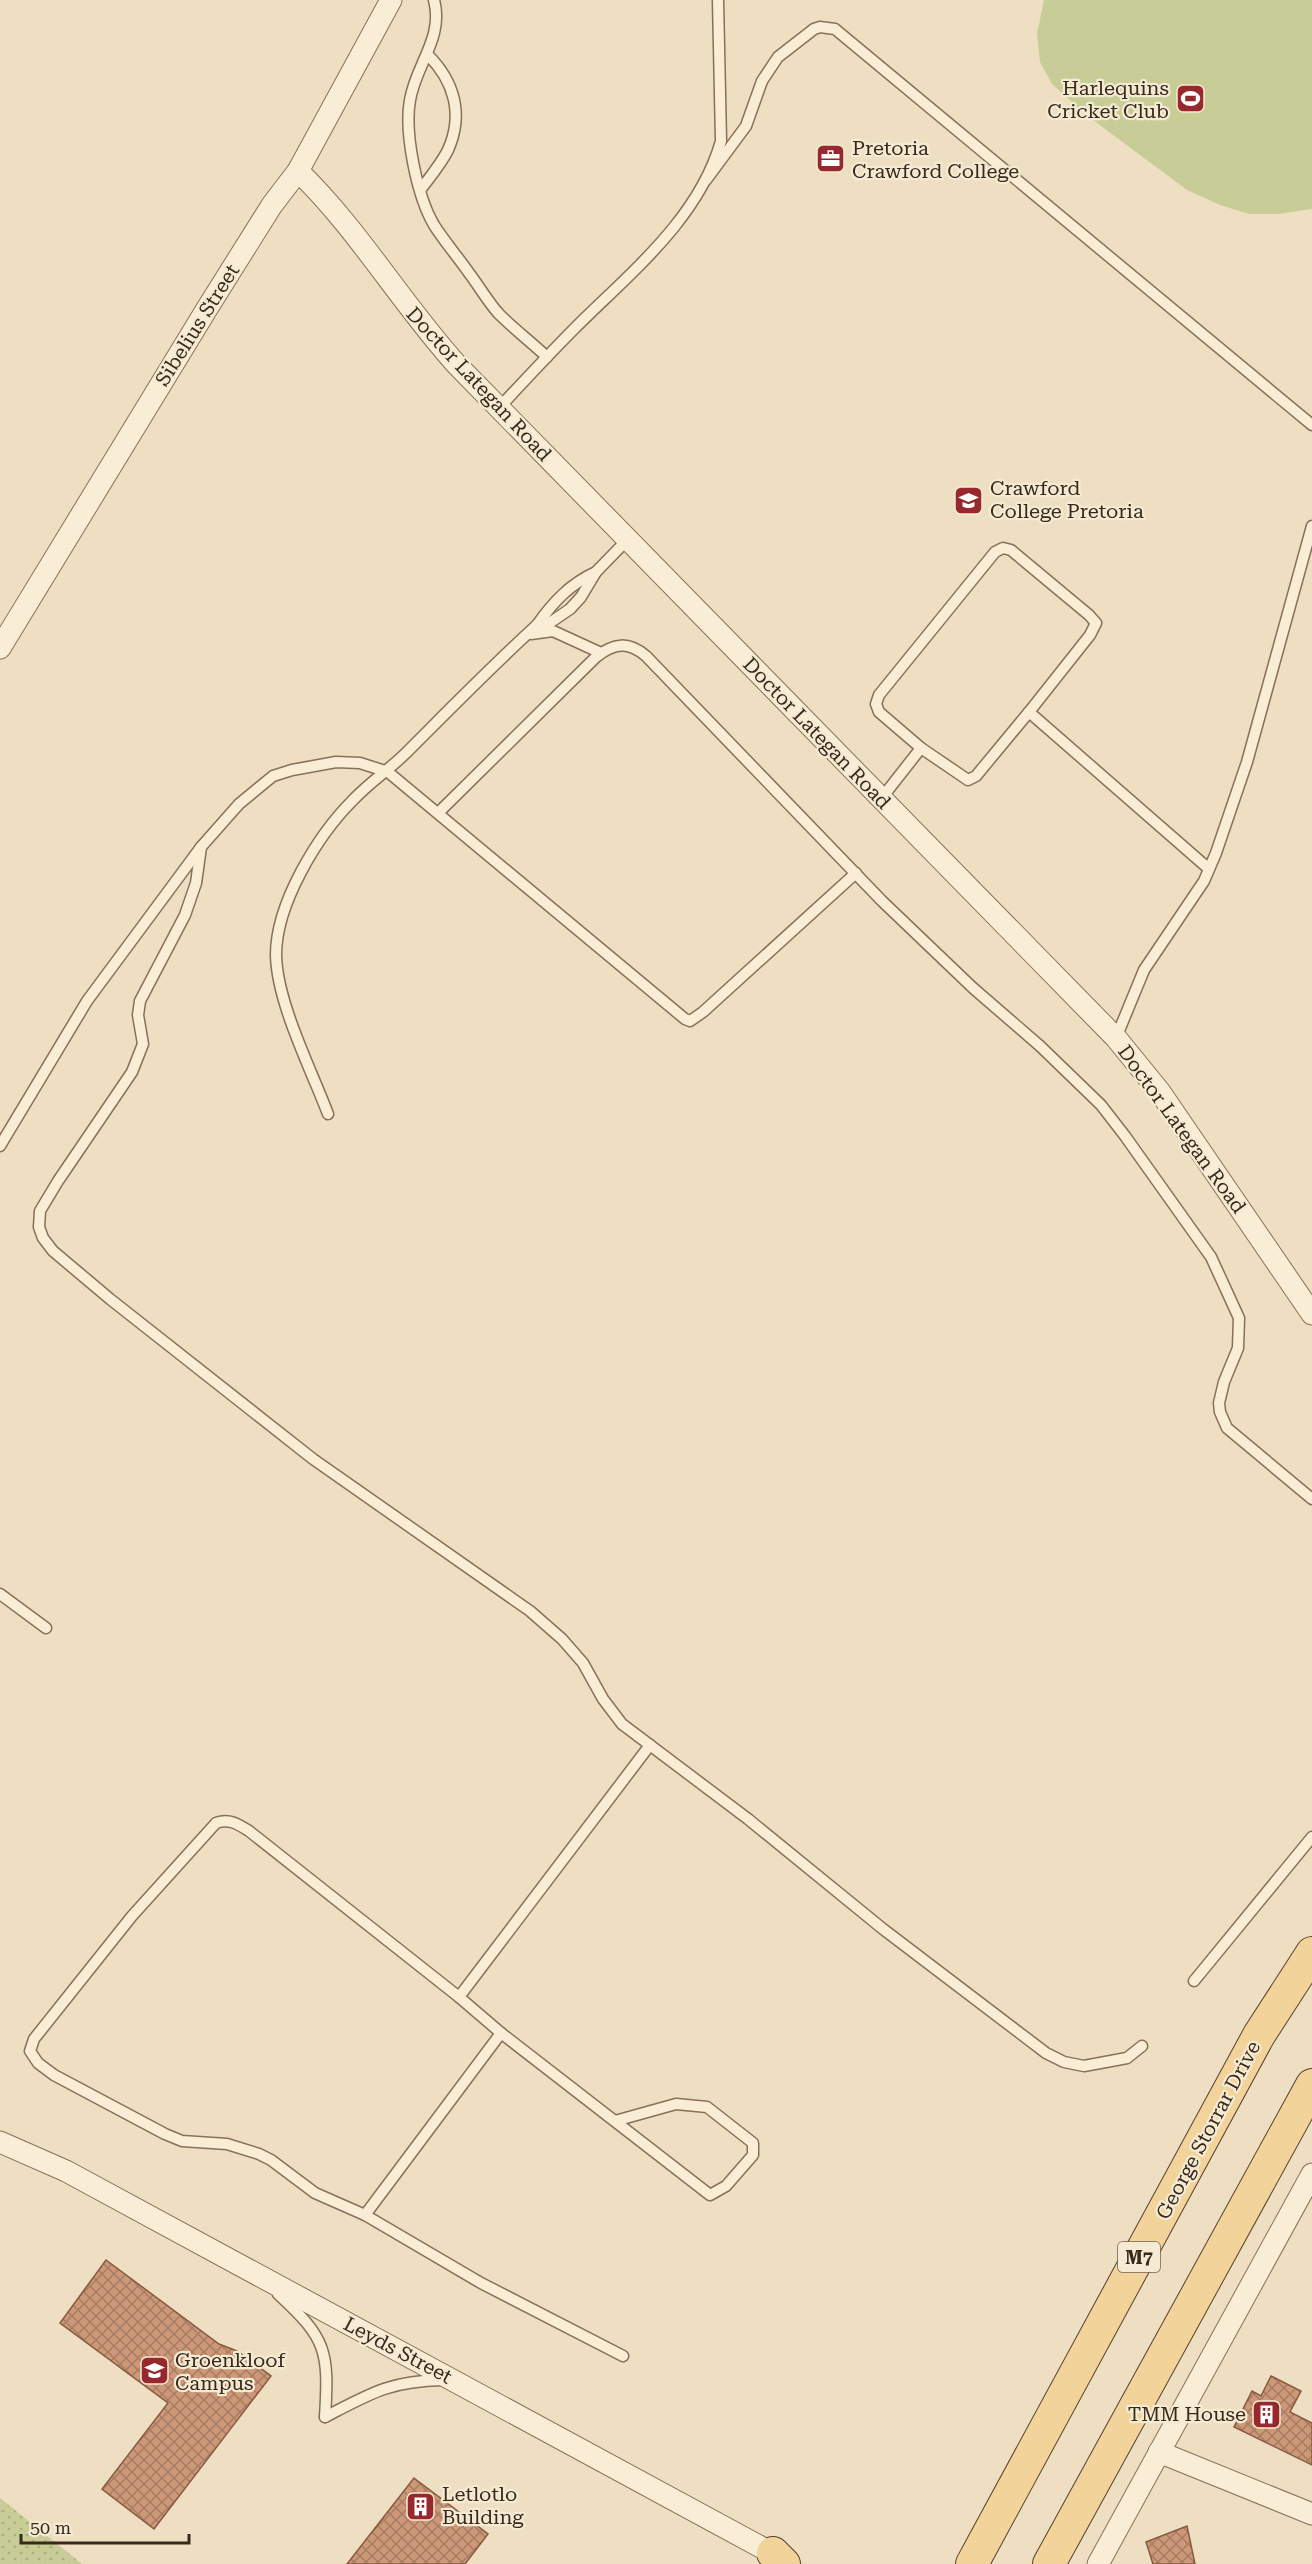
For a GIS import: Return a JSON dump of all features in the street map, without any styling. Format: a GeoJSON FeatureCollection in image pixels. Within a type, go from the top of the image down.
{"type":"FeatureCollection","features":[{"type":"Feature","properties":{"kind":"main road","name":"George Storrar Drive"},"geometry":{"type":"LineString","coordinates":[[972,2564],[1259,2035],[1312,1953]]}},
{"type":"Feature","properties":{"kind":"main road"},"geometry":{"type":"LineString","coordinates":[[1049,2564],[1312,2085]]}},
{"type":"Feature","properties":{"kind":"street","name":"Sibelius Street"},"geometry":{"type":"LineString","coordinates":[[0,648],[208,306],[272,205],[298,171],[391,0]]}},
{"type":"Feature","properties":{"kind":"street","name":"Doctor Lategan Road"},"geometry":{"type":"LineString","coordinates":[[298,171],[332,206],[436,341],[499,408],[1116,1038],[1160,1092],[1312,1314]]}},
{"type":"Feature","properties":{"kind":"street","name":"Leyds Street"},"geometry":{"type":"LineString","coordinates":[[0,2142],[66,2171],[783,2560]]}},
{"type":"Feature","properties":{"kind":"street"},"geometry":{"type":"LineString","coordinates":[[1098,2564],[1312,2174]]}},
{"type":"Feature","properties":{"kind":"street"},"geometry":{"type":"LineString","coordinates":[[1159,2452],[1312,2514]]}},
{"type":"Feature","properties":{"kind":"lane"},"geometry":{"type":"LineString","coordinates":[[435,0],[438,14],[436,28],[428,55],[414,82],[409,102],[408,132],[412,159],[421,189],[433,223],[497,312],[547,357]]}},
{"type":"Feature","properties":{"kind":"lane"},"geometry":{"type":"LineString","coordinates":[[706,180],[716,160],[721,141],[718,0]]}},
{"type":"Feature","properties":{"kind":"lane"},"geometry":{"type":"LineString","coordinates":[[499,408],[667,235],[746,126],[762,81],[778,57],[813,29],[820,27],[834,29],[1312,425]]}},
{"type":"Feature","properties":{"kind":"lane"},"geometry":{"type":"LineString","coordinates":[[421,189],[448,149],[454,115],[454,95],[450,82],[428,55]]}},
{"type":"Feature","properties":{"kind":"lane"},"geometry":{"type":"LineString","coordinates":[[1116,1038],[1144,970],[1204,881],[1209,869],[1247,762],[1312,526]]}},
{"type":"Feature","properties":{"kind":"lane"},"geometry":{"type":"LineString","coordinates":[[537,625],[551,622],[570,609],[581,597],[596,572],[628,539]]}},
{"type":"Feature","properties":{"kind":"lane"},"geometry":{"type":"LineString","coordinates":[[1003,548],[1011,550],[1096,623],[1029,712],[976,776],[968,780],[921,748],[879,712],[876,704],[879,695],[994,552],[1003,548]]}},
{"type":"Feature","properties":{"kind":"lane"},"geometry":{"type":"LineString","coordinates":[[328,1114],[279,982],[276,957],[279,923],[300,874],[328,830],[353,799],[388,772],[537,625],[554,602],[569,588],[596,572]]}},
{"type":"Feature","properties":{"kind":"lane"},"geometry":{"type":"LineString","coordinates":[[525,635],[544,631],[553,632],[601,653]]}},
{"type":"Feature","properties":{"kind":"lane"},"geometry":{"type":"LineString","coordinates":[[438,813],[601,653],[619,644],[636,647],[909,927],[1101,1105],[1211,1257],[1239,1318],[1238,1348],[1224,1382],[1219,1402],[1220,1412],[1227,1428],[1312,1499]]}},
{"type":"Feature","properties":{"kind":"lane"},"geometry":{"type":"LineString","coordinates":[[1029,712],[1209,869]]}},
{"type":"Feature","properties":{"kind":"lane"},"geometry":{"type":"LineString","coordinates":[[881,799],[921,748]]}},
{"type":"Feature","properties":{"kind":"lane"},"geometry":{"type":"LineString","coordinates":[[0,1146],[87,1002],[201,847],[256,788],[282,772],[336,762],[360,763],[388,772],[685,1019],[690,1020],[703,1012],[856,873]]}},
{"type":"Feature","properties":{"kind":"lane"},"geometry":{"type":"LineString","coordinates":[[201,847],[196,883],[184,915],[140,1001],[138,1016],[143,1044],[135,1065],[116,1098],[58,1181],[40,1211],[39,1227],[43,1238],[53,1251],[110,1299],[313,1459],[548,1626],[590,1672],[612,1713],[622,1724],[748,1819],[956,1987],[1046,2054],[1064,2062],[1084,2066],[1127,2058],[1142,2046]]}},
{"type":"Feature","properties":{"kind":"lane"},"geometry":{"type":"LineString","coordinates":[[0,1594],[46,1628]]}},
{"type":"Feature","properties":{"kind":"lane"},"geometry":{"type":"LineString","coordinates":[[459,1997],[650,1745]]}},
{"type":"Feature","properties":{"kind":"lane"},"geometry":{"type":"LineString","coordinates":[[615,2121],[676,2104],[708,2106],[753,2144],[753,2155],[726,2186],[710,2195],[501,2033],[459,1997],[249,1831],[237,1823],[224,1821],[216,1823],[132,1916],[31,2043],[32,2056],[54,2075],[165,2134],[182,2141],[240,2147],[271,2160],[315,2193],[365,2215],[438,2259],[623,2356]]}},
{"type":"Feature","properties":{"kind":"lane"},"geometry":{"type":"LineString","coordinates":[[1194,1981],[1312,1837]]}},
{"type":"Feature","properties":{"kind":"lane"},"geometry":{"type":"LineString","coordinates":[[365,2215],[501,2033]]}},
{"type":"Feature","properties":{"kind":"lane"},"geometry":{"type":"LineString","coordinates":[[259,2276],[305,2321],[322,2346],[327,2365],[325,2417],[391,2385],[414,2381],[455,2380]]}},
{"type":"Feature","properties":{"kind":"green space","name":"Harlequins Cricket Club"},"geometry":{"type":"Polygon","coordinates":[[[1044,0],[1312,0],[1312,209],[1278,214],[1249,214],[1220,205],[1187,190],[1085,114],[1052,84],[1040,62],[1037,34],[1044,0]]]}},
{"type":"Feature","properties":{"kind":"green space"},"geometry":{"type":"Polygon","coordinates":[[[0,2498],[82,2564],[0,2564],[0,2498]]]}},
{"type":"Feature","properties":{"kind":"building"},"geometry":{"type":"Polygon","coordinates":[[[106,2260],[219,2344],[237,2351],[271,2376],[154,2529],[102,2489],[168,2403],[60,2323],[106,2260]]]}},
{"type":"Feature","properties":{"kind":"building","name":"TMM House"},"geometry":{"type":"Polygon","coordinates":[[[1271,2376],[1301,2391],[1290,2412],[1312,2423],[1312,2465],[1234,2427],[1252,2391],[1261,2396],[1271,2376]]]}},
{"type":"Feature","properties":{"kind":"building","name":"Letlotlo Building"},"geometry":{"type":"Polygon","coordinates":[[[414,2478],[488,2534],[465,2564],[347,2564],[414,2478]]]}},
{"type":"Feature","properties":{"kind":"building"},"geometry":{"type":"Polygon","coordinates":[[[1187,2526],[1195,2564],[1153,2564],[1146,2542],[1187,2526]]]}},
{"type":"Feature","properties":{"kind":"place","name":"Harlequins Cricket Club"},"geometry":{"type":"Point","coordinates":[1190,99]}},
{"type":"Feature","properties":{"kind":"place","name":"Pretoria Crawford College"},"geometry":{"type":"Point","coordinates":[831,159]}},
{"type":"Feature","properties":{"kind":"place","name":"Crawford College Pretoria"},"geometry":{"type":"Point","coordinates":[969,500]}},
{"type":"Feature","properties":{"kind":"place","name":"Groenkloof Campus"},"geometry":{"type":"Point","coordinates":[154,2371]}},
{"type":"Feature","properties":{"kind":"place","name":"TMM House"},"geometry":{"type":"Point","coordinates":[1267,2414]}},
{"type":"Feature","properties":{"kind":"place","name":"Letlotlo Building"},"geometry":{"type":"Point","coordinates":[421,2506]}}]}
